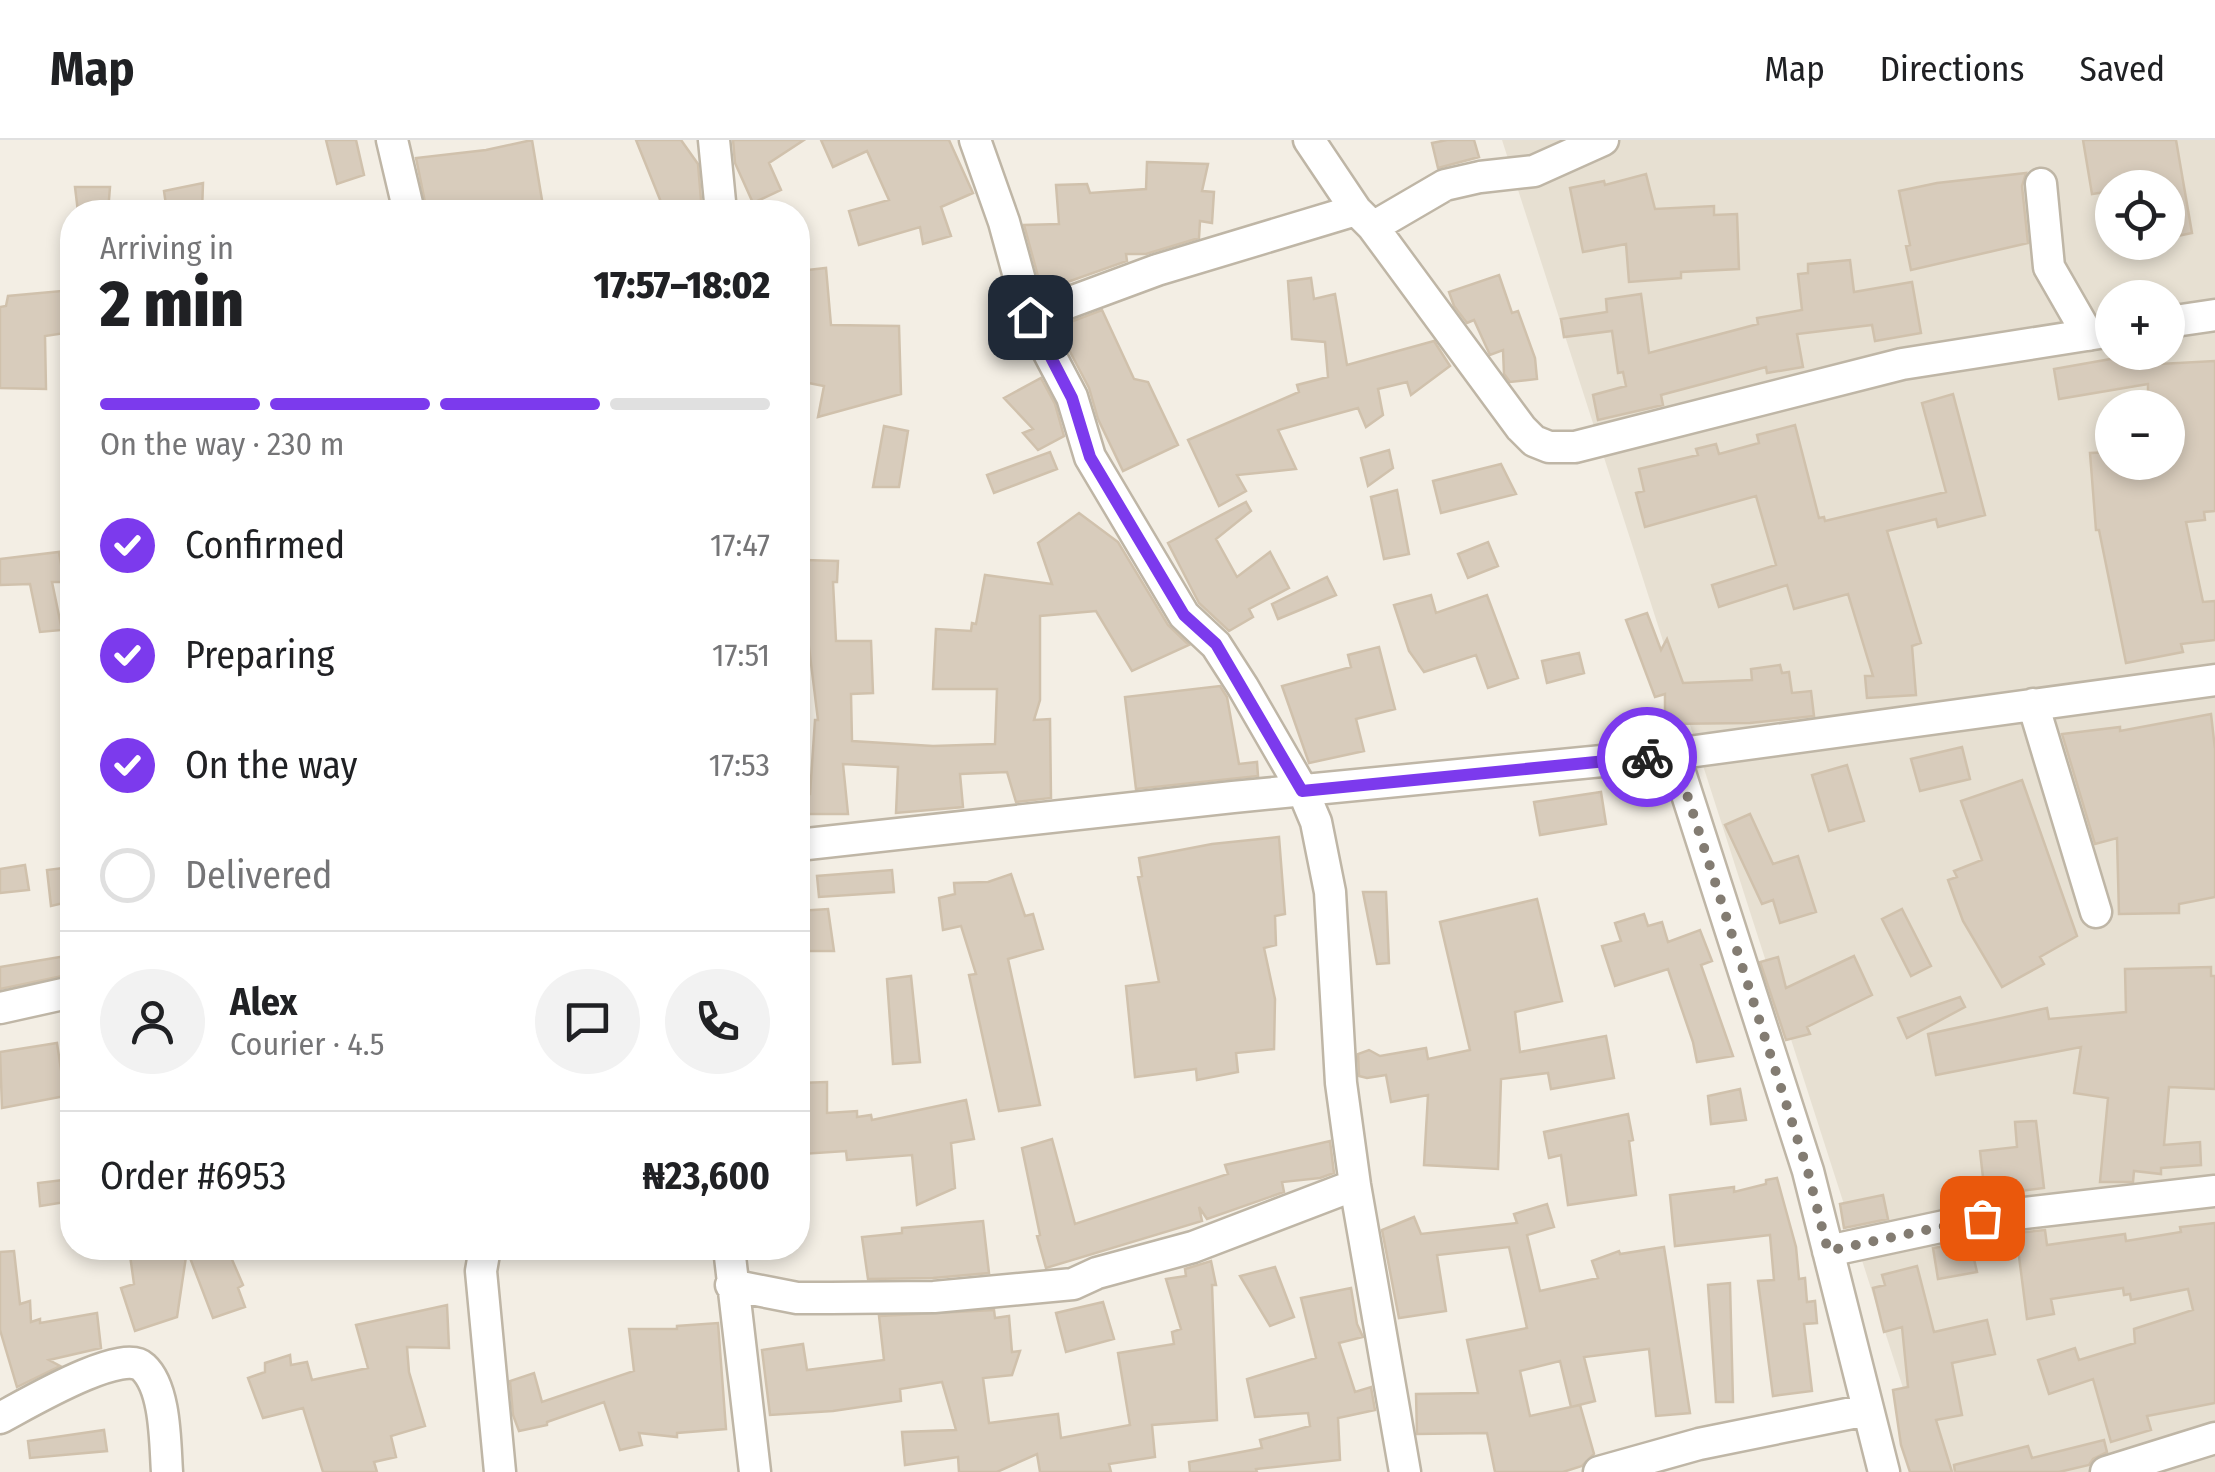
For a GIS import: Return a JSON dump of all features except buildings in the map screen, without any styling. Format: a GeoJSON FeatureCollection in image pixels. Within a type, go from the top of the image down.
{"type":"FeatureCollection","features":[{"type":"Feature","properties":{"kind":"street"},"geometry":{"type":"LineString","coordinates":[[392,140],[406,200]]}},
{"type":"Feature","properties":{"kind":"street"},"geometry":{"type":"LineString","coordinates":[[714,140],[720,200]]}},
{"type":"Feature","properties":{"kind":"street"},"geometry":{"type":"LineString","coordinates":[[975,140],[1004,222],[1030,317],[1072,398],[1090,457],[1184,615],[1216,644],[1316,822],[1330,892],[1341,1083],[1405,1472]]}},
{"type":"Feature","properties":{"kind":"street"},"geometry":{"type":"LineString","coordinates":[[1309,140],[1521,428],[1534,441],[1549,446],[1575,447],[1632,435],[1902,364],[2095,334]]}},
{"type":"Feature","properties":{"kind":"street"},"geometry":{"type":"LineString","coordinates":[[1030,317],[1157,270],[1365,219],[1445,185],[1480,176],[1534,170],[1603,140]]}},
{"type":"Feature","properties":{"kind":"street"},"geometry":{"type":"LineString","coordinates":[[2041,184],[2049,268],[2095,327]]}},
{"type":"Feature","properties":{"kind":"street"},"geometry":{"type":"LineString","coordinates":[[2185,319],[2215,315]]}},
{"type":"Feature","properties":{"kind":"street"},"geometry":{"type":"LineString","coordinates":[[810,844],[1674,754],[2215,680]]}},
{"type":"Feature","properties":{"kind":"street"},"geometry":{"type":"LineString","coordinates":[[2033,704],[2096,912]]}},
{"type":"Feature","properties":{"kind":"street"},"geometry":{"type":"LineString","coordinates":[[1674,754],[1808,1172],[1884,1472]]}},
{"type":"Feature","properties":{"kind":"street"},"geometry":{"type":"LineString","coordinates":[[0,1008],[60,995]]}},
{"type":"Feature","properties":{"kind":"street"},"geometry":{"type":"LineString","coordinates":[[731,1284],[797,1298],[831,1298],[934,1297],[1073,1284],[1097,1272],[1193,1247],[1356,1185]]}},
{"type":"Feature","properties":{"kind":"street"},"geometry":{"type":"LineString","coordinates":[[1828,1251],[1982,1218],[2215,1191]]}},
{"type":"Feature","properties":{"kind":"street"},"geometry":{"type":"LineString","coordinates":[[483,1260],[500,1472]]}},
{"type":"Feature","properties":{"kind":"street"},"geometry":{"type":"LineString","coordinates":[[730,1260],[755,1472]]}},
{"type":"Feature","properties":{"kind":"street"},"geometry":{"type":"LineString","coordinates":[[0,1418],[106,1366],[138,1363],[146,1369],[162,1410],[168,1472]]}},
{"type":"Feature","properties":{"kind":"street"},"geometry":{"type":"LineString","coordinates":[[1599,1472],[1699,1444],[1867,1410]]}},
{"type":"Feature","properties":{"kind":"street"},"geometry":{"type":"LineString","coordinates":[[2106,1472],[2215,1438]]}},
{"type":"Feature","properties":{"kind":"shaded area"},"geometry":{"type":"Polygon","coordinates":[[[1502,140],[2215,140],[2215,1472],[1930,1472],[1502,140]]]}},
{"type":"Feature","properties":{"kind":"way so far"},"geometry":{"type":"LineString","coordinates":[[1647,757],[1674,754],[1808,1172],[1828,1251],[1982,1218]]}},
{"type":"Feature","properties":{"kind":"route"},"geometry":{"type":"LineString","coordinates":[[1030,317],[1072,398],[1090,457],[1184,615],[1216,644],[1302,791],[1647,757]]}}]}
